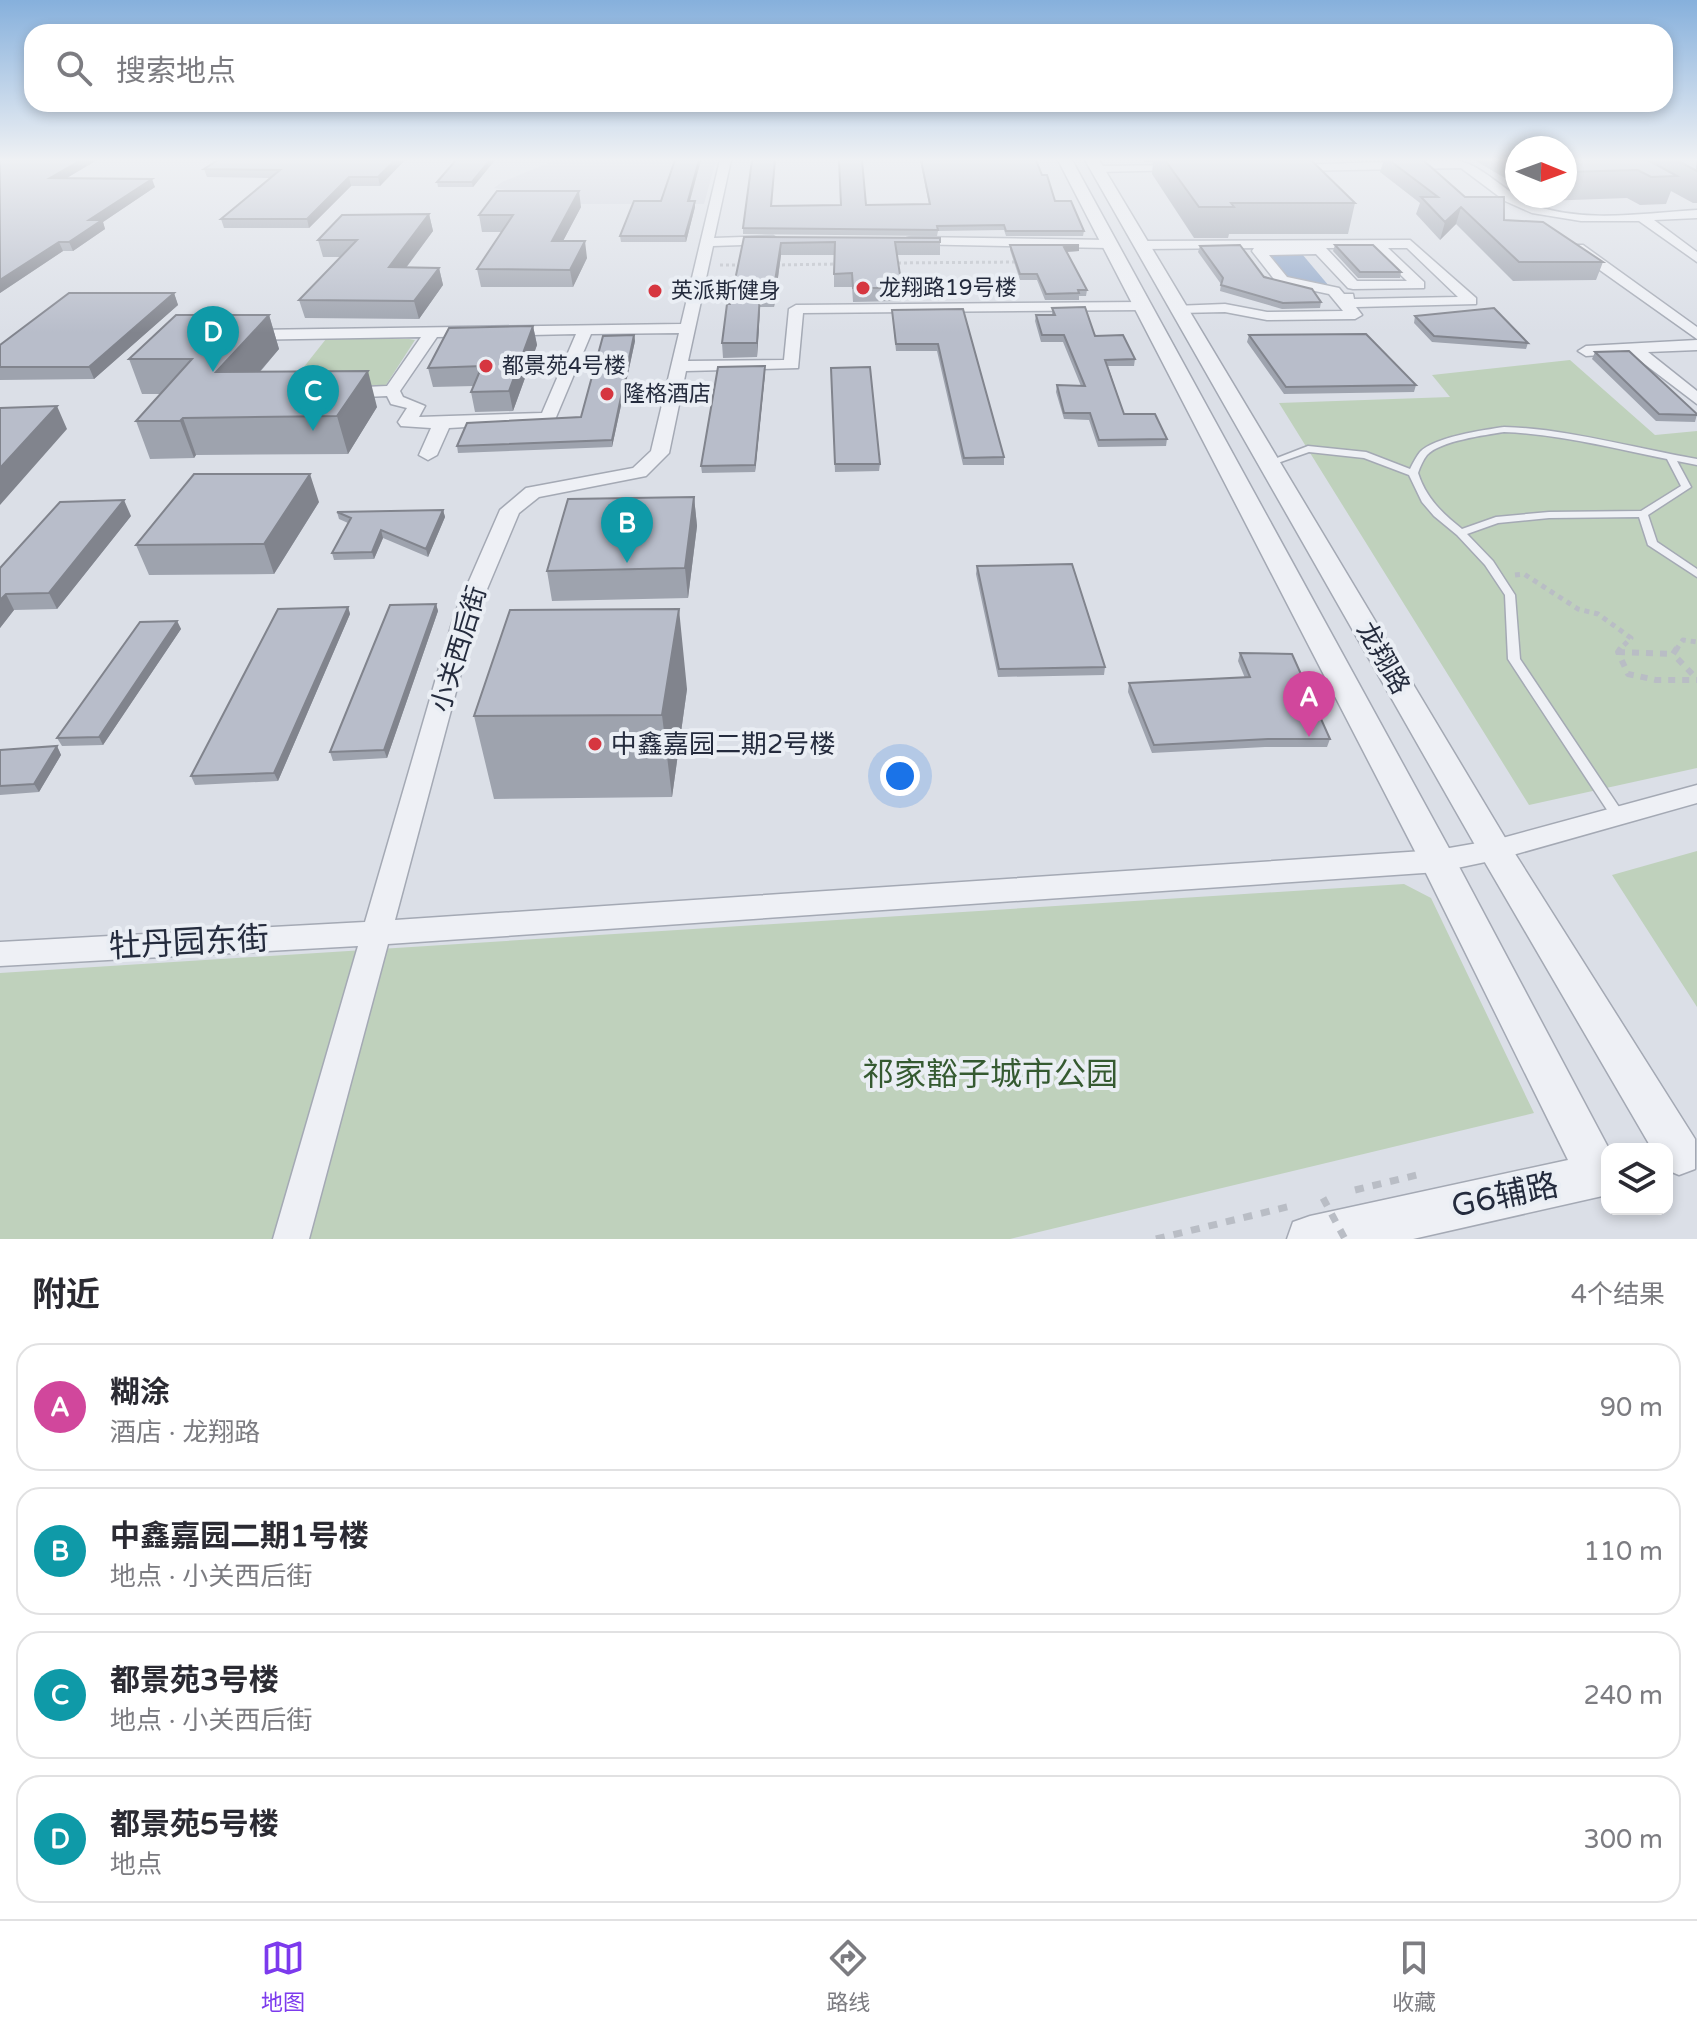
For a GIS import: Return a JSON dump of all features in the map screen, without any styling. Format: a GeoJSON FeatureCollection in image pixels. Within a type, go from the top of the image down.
{"type":"FeatureCollection","features":[{"type":"Feature","properties":{"kind":"street","name":"小关西后街"},"geometry":{"type":"LineString","coordinates":[[291,1239],[466,613],[510,510],[533,492],[639,472],[660,453],[712,218]]}},
{"type":"Feature","properties":{"kind":"street","name":"龙翔路"},"geometry":{"type":"LineString","coordinates":[[1095,218],[1601,1170]]}},
{"type":"Feature","properties":{"kind":"street","name":"龙翔路"},"geometry":{"type":"LineString","coordinates":[[1126,218],[1495,850],[1681,1154]]}},
{"type":"Feature","properties":{"kind":"street"},"geometry":{"type":"LineString","coordinates":[[1538,218],[1556,231]]}},
{"type":"Feature","properties":{"kind":"street"},"geometry":{"type":"LineString","coordinates":[[1642,218],[1697,258]]}},
{"type":"Feature","properties":{"kind":"street"},"geometry":{"type":"LineString","coordinates":[[706,242],[785,240]]}},
{"type":"Feature","properties":{"kind":"street"},"geometry":{"type":"LineString","coordinates":[[896,241],[1109,244]]}},
{"type":"Feature","properties":{"kind":"street"},"geometry":{"type":"LineString","coordinates":[[1569,241],[1697,334]]}},
{"type":"Feature","properties":{"kind":"street"},"geometry":{"type":"LineString","coordinates":[[1179,309],[1225,308],[1267,316],[1355,315],[1346,300],[1334,291],[1282,280],[1259,251],[1320,250],[1353,285],[1419,285],[1376,244]]}},
{"type":"Feature","properties":{"kind":"street"},"geometry":{"type":"LineString","coordinates":[[1142,245],[1410,244],[1471,301],[1346,300]]}},
{"type":"Feature","properties":{"kind":"street"},"geometry":{"type":"LineString","coordinates":[[679,366],[792,365],[796,309],[1142,306]]}},
{"type":"Feature","properties":{"kind":"street"},"geometry":{"type":"LineString","coordinates":[[244,336],[688,328]]}},
{"type":"Feature","properties":{"kind":"street"},"geometry":{"type":"LineString","coordinates":[[392,391],[397,400],[417,406],[407,422],[548,418],[586,329]]}},
{"type":"Feature","properties":{"kind":"street"},"geometry":{"type":"LineString","coordinates":[[392,391],[433,331]]}},
{"type":"Feature","properties":{"kind":"street"},"geometry":{"type":"LineString","coordinates":[[313,347],[324,333]]}},
{"type":"Feature","properties":{"kind":"street"},"geometry":{"type":"LineString","coordinates":[[1586,351],[1697,345]]}},
{"type":"Feature","properties":{"kind":"street"},"geometry":{"type":"LineString","coordinates":[[1633,348],[1697,399]]}},
{"type":"Feature","properties":{"kind":"street"},"geometry":{"type":"LineString","coordinates":[[320,394],[392,391]]}},
{"type":"Feature","properties":{"kind":"street"},"geometry":{"type":"LineString","coordinates":[[428,455],[442,423]]}},
{"type":"Feature","properties":{"kind":"street","name":"牡丹园东街"},"geometry":{"type":"LineString","coordinates":[[0,954],[378,933],[1438,861],[1495,850],[1697,794]]}},
{"type":"Feature","properties":{"kind":"street","name":"G6辅路"},"geometry":{"type":"LineString","coordinates":[[1316,1218],[1601,1174]]}},
{"type":"Feature","properties":{"kind":"lane"},"geometry":{"type":"LineString","coordinates":[[1618,816],[1514,659],[1510,595],[1498,575],[1461,533],[1431,510],[1417,487],[1413,473],[1424,452],[1466,433],[1541,432],[1585,438],[1671,459],[1697,462]]}},
{"type":"Feature","properties":{"kind":"lane"},"geometry":{"type":"LineString","coordinates":[[1269,463],[1308,449],[1366,455],[1413,473]]}},
{"type":"Feature","properties":{"kind":"lane"},"geometry":{"type":"LineString","coordinates":[[1461,533],[1496,520],[1549,515],[1643,514],[1686,487],[1671,459]]}},
{"type":"Feature","properties":{"kind":"lane"},"geometry":{"type":"LineString","coordinates":[[1643,514],[1652,543],[1697,574]]}},
{"type":"Feature","properties":{"kind":"path"},"geometry":{"type":"LineString","coordinates":[[887,263],[1026,262]]}},
{"type":"Feature","properties":{"kind":"path"},"geometry":{"type":"LineString","coordinates":[[764,265],[841,264]]}},
{"type":"Feature","properties":{"kind":"path"},"geometry":{"type":"LineString","coordinates":[[702,265],[748,265]]}},
{"type":"Feature","properties":{"kind":"path"},"geometry":{"type":"LineString","coordinates":[[1498,575],[1524,574],[1578,609],[1598,614],[1631,638],[1618,652]]}},
{"type":"Feature","properties":{"kind":"path"},"geometry":{"type":"LineString","coordinates":[[1673,654],[1683,640],[1697,642]]}},
{"type":"Feature","properties":{"kind":"path"},"geometry":{"type":"LineString","coordinates":[[1618,652],[1673,654],[1697,680]]}},
{"type":"Feature","properties":{"kind":"path"},"geometry":{"type":"LineString","coordinates":[[1618,652],[1628,674],[1656,680],[1697,680]]}},
{"type":"Feature","properties":{"kind":"path"},"geometry":{"type":"LineString","coordinates":[[1351,1191],[1421,1174]]}},
{"type":"Feature","properties":{"kind":"path"},"geometry":{"type":"LineString","coordinates":[[1156,1239],[1316,1218],[1337,1194]]}},
{"type":"Feature","properties":{"kind":"path"},"geometry":{"type":"LineString","coordinates":[[1316,1218],[1345,1239]]}},
{"type":"Feature","properties":{"kind":"green space"},"geometry":{"type":"Polygon","coordinates":[[[326,339],[415,340],[386,385],[288,387],[326,339]]]}},
{"type":"Feature","properties":{"kind":"green space"},"geometry":{"type":"Polygon","coordinates":[[[1570,360],[1655,435],[1697,431],[1697,768],[1529,805],[1279,403],[1450,397],[1432,375],[1570,360]]]}},
{"type":"Feature","properties":{"kind":"green space"},"geometry":{"type":"Polygon","coordinates":[[[1697,851],[1697,1007],[1612,875],[1697,851]]]}},
{"type":"Feature","properties":{"kind":"green space","name":"祁家豁子城市公园"},"geometry":{"type":"Polygon","coordinates":[[[1404,884],[1431,898],[1534,1113],[1010,1239],[0,1239],[0,973],[1404,884]]]}},
{"type":"Feature","properties":{"kind":"water"},"geometry":{"type":"Polygon","coordinates":[[[1270,254],[1302,254],[1329,286],[1287,278],[1270,254]]]}},
{"type":"Feature","properties":{"kind":"building"},"geometry":{"type":"Polygon","coordinates":[[[0,218],[102,220],[69,242],[59,242],[0,280],[0,218]]]}},
{"type":"Feature","properties":{"kind":"building"},"geometry":{"type":"Polygon","coordinates":[[[222,218],[308,218],[307,219],[222,218]]]}},
{"type":"Feature","properties":{"kind":"building"},"geometry":{"type":"Polygon","coordinates":[[[339,218],[426,218],[389,267],[439,268],[414,301],[299,300],[357,240],[318,240],[339,218]]]}},
{"type":"Feature","properties":{"kind":"building"},"geometry":{"type":"Polygon","coordinates":[[[511,218],[565,218],[552,241],[585,241],[570,270],[477,269],[511,218]]]}},
{"type":"Feature","properties":{"kind":"building"},"geometry":{"type":"Polygon","coordinates":[[[627,218],[690,218],[685,236],[620,236],[627,218]]]}},
{"type":"Feature","properties":{"kind":"building"},"geometry":{"type":"Polygon","coordinates":[[[744,218],[1078,218],[1084,231],[1006,231],[1004,225],[937,226],[938,230],[743,228],[744,218]]]}},
{"type":"Feature","properties":{"kind":"building"},"geometry":{"type":"Polygon","coordinates":[[[1472,218],[1543,222],[1603,262],[1519,262],[1472,218]]]}},
{"type":"Feature","properties":{"kind":"building"},"geometry":{"type":"Polygon","coordinates":[[[744,237],[940,238],[940,242],[895,242],[902,288],[853,288],[852,273],[834,274],[835,242],[781,243],[773,294],[760,294],[757,343],[722,343],[727,304],[730,304],[744,237]]]}},
{"type":"Feature","properties":{"kind":"building"},"geometry":{"type":"Polygon","coordinates":[[[1010,245],[1079,245],[1064,247],[1087,290],[1046,294],[1037,274],[1020,274],[1010,245]]]}},
{"type":"Feature","properties":{"kind":"building"},"geometry":{"type":"Polygon","coordinates":[[[1240,245],[1264,277],[1312,289],[1321,302],[1283,303],[1221,285],[1223,278],[1200,246],[1240,245]]]}},
{"type":"Feature","properties":{"kind":"building"},"geometry":{"type":"Polygon","coordinates":[[[1335,245],[1373,245],[1401,272],[1360,272],[1335,245]]]}},
{"type":"Feature","properties":{"kind":"building"},"geometry":{"type":"Polygon","coordinates":[[[69,293],[174,293],[89,367],[0,367],[0,345],[69,293]]]}},
{"type":"Feature","properties":{"kind":"building"},"geometry":{"type":"Polygon","coordinates":[[[1085,307],[1095,336],[1123,335],[1135,359],[1105,360],[1124,414],[1155,414],[1167,439],[1099,440],[1090,413],[1064,413],[1057,385],[1085,386],[1064,335],[1042,335],[1036,315],[1055,315],[1052,308],[1085,307]]]}},
{"type":"Feature","properties":{"kind":"building"},"geometry":{"type":"Polygon","coordinates":[[[1494,308],[1528,343],[1434,336],[1415,316],[1494,308]]]}},
{"type":"Feature","properties":{"kind":"building"},"geometry":{"type":"Polygon","coordinates":[[[963,309],[1004,457],[964,458],[938,344],[896,344],[892,310],[963,309]]]}},
{"type":"Feature","properties":{"kind":"building"},"geometry":{"type":"Polygon","coordinates":[[[176,315],[269,315],[216,372],[368,371],[337,416],[136,421],[192,359],[129,359],[176,315]]]}},
{"type":"Feature","properties":{"kind":"building"},"geometry":{"type":"Polygon","coordinates":[[[533,326],[509,391],[471,392],[482,366],[428,368],[449,328],[533,326]]]}},
{"type":"Feature","properties":{"kind":"building"},"geometry":{"type":"Polygon","coordinates":[[[1366,334],[1416,385],[1286,387],[1249,335],[1366,334]]]}},
{"type":"Feature","properties":{"kind":"building"},"geometry":{"type":"Polygon","coordinates":[[[634,335],[612,440],[457,446],[467,423],[581,417],[603,336],[634,335]]]}},
{"type":"Feature","properties":{"kind":"building"},"geometry":{"type":"Polygon","coordinates":[[[1629,351],[1697,415],[1659,414],[1595,352],[1629,351]]]}},
{"type":"Feature","properties":{"kind":"building"},"geometry":{"type":"Polygon","coordinates":[[[765,366],[755,465],[701,466],[718,367],[765,366]]]}},
{"type":"Feature","properties":{"kind":"building"},"geometry":{"type":"Polygon","coordinates":[[[870,367],[880,464],[835,464],[831,368],[870,367]]]}},
{"type":"Feature","properties":{"kind":"building"},"geometry":{"type":"Polygon","coordinates":[[[57,406],[0,468],[0,408],[57,406]]]}},
{"type":"Feature","properties":{"kind":"building"},"geometry":{"type":"Polygon","coordinates":[[[194,474],[310,474],[264,544],[136,545],[194,474]]]}},
{"type":"Feature","properties":{"kind":"building"},"geometry":{"type":"Polygon","coordinates":[[[694,497],[685,568],[547,571],[568,499],[694,497]]]}},
{"type":"Feature","properties":{"kind":"building"},"geometry":{"type":"Polygon","coordinates":[[[124,500],[49,593],[6,594],[0,600],[0,568],[60,502],[124,500]]]}},
{"type":"Feature","properties":{"kind":"building"},"geometry":{"type":"Polygon","coordinates":[[[443,510],[426,549],[381,530],[372,552],[332,553],[351,518],[337,512],[443,510]]]}},
{"type":"Feature","properties":{"kind":"building"},"geometry":{"type":"Polygon","coordinates":[[[1072,564],[1105,667],[999,669],[977,566],[1072,564]]]}},
{"type":"Feature","properties":{"kind":"building"},"geometry":{"type":"Polygon","coordinates":[[[436,604],[384,750],[330,752],[390,605],[436,604]]]}},
{"type":"Feature","properties":{"kind":"building"},"geometry":{"type":"Polygon","coordinates":[[[348,607],[274,773],[191,776],[278,609],[348,607]]]}},
{"type":"Feature","properties":{"kind":"building"},"geometry":{"type":"Polygon","coordinates":[[[679,609],[662,715],[474,716],[510,610],[679,609]]]}},
{"type":"Feature","properties":{"kind":"building"},"geometry":{"type":"Polygon","coordinates":[[[177,621],[99,737],[57,738],[140,622],[177,621]]]}},
{"type":"Feature","properties":{"kind":"building"},"geometry":{"type":"Polygon","coordinates":[[[1240,653],[1292,654],[1330,739],[1154,745],[1129,683],[1250,677],[1240,653]]]}},
{"type":"Feature","properties":{"kind":"building"},"geometry":{"type":"Polygon","coordinates":[[[57,746],[34,784],[0,786],[0,750],[57,746]]]}},
{"type":"Feature","properties":{"kind":"place","name":"龙翔路19号楼"},"geometry":{"type":"Point","coordinates":[863,288]}},
{"type":"Feature","properties":{"kind":"place","name":"英派斯健身"},"geometry":{"type":"Point","coordinates":[655,291]}},
{"type":"Feature","properties":{"kind":"place","name":"都景苑4号楼"},"geometry":{"type":"Point","coordinates":[486,366]}},
{"type":"Feature","properties":{"kind":"place","name":"都景苑5号楼"},"geometry":{"type":"Point","coordinates":[213,372]}},
{"type":"Feature","properties":{"kind":"place","name":"隆格酒店"},"geometry":{"type":"Point","coordinates":[607,394]}},
{"type":"Feature","properties":{"kind":"place","name":"都景苑3号楼"},"geometry":{"type":"Point","coordinates":[313,431]}},
{"type":"Feature","properties":{"kind":"place","name":"中鑫嘉园二期1号楼"},"geometry":{"type":"Point","coordinates":[627,563]}},
{"type":"Feature","properties":{"kind":"place","name":"糊涂"},"geometry":{"type":"Point","coordinates":[1309,737]}},
{"type":"Feature","properties":{"kind":"place","name":"中鑫嘉园二期2号楼"},"geometry":{"type":"Point","coordinates":[595,744]}}]}
